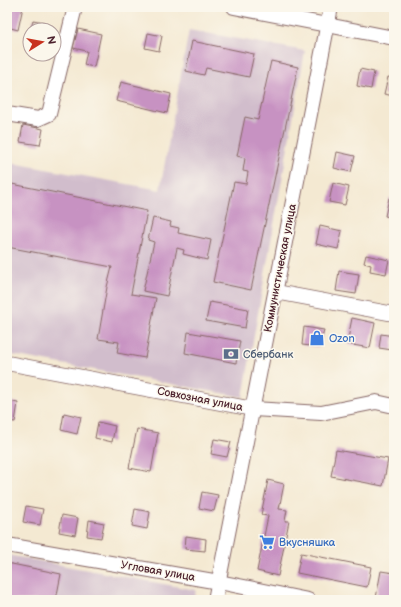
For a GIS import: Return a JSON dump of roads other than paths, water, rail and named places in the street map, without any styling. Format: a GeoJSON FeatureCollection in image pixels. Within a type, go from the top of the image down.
{"type":"FeatureCollection","features":[{"type":"Feature","properties":{"kind":"street"},"geometry":{"type":"LineString","coordinates":[[7,114],[38,119],[49,114],[75,7]]}},
{"type":"Feature","properties":{"kind":"street"},"geometry":{"type":"LineString","coordinates":[[234,7],[394,38]]}},
{"type":"Feature","properties":{"kind":"street","name":"Коммунистическая улица"},"geometry":{"type":"LineString","coordinates":[[215,600],[331,7]]}},
{"type":"Feature","properties":{"kind":"street"},"geometry":{"type":"LineString","coordinates":[[276,292],[394,314]]}},
{"type":"Feature","properties":{"kind":"street","name":"Совхозная улица"},"geometry":{"type":"LineString","coordinates":[[7,363],[253,409],[321,413],[376,402],[394,406]]}},
{"type":"Feature","properties":{"kind":"street","name":"Угловая улица"},"geometry":{"type":"LineString","coordinates":[[7,545],[219,582],[308,600]]}},
{"type":"Feature","properties":{"kind":"place","name":"Ozon"},"geometry":{"type":"Point","coordinates":[317,338]}},
{"type":"Feature","properties":{"kind":"place","name":"Сбербанк"},"geometry":{"type":"Point","coordinates":[231,354]}},
{"type":"Feature","properties":{"kind":"place","name":"Вкусняшка"},"geometry":{"type":"Point","coordinates":[267,542]}}]}
